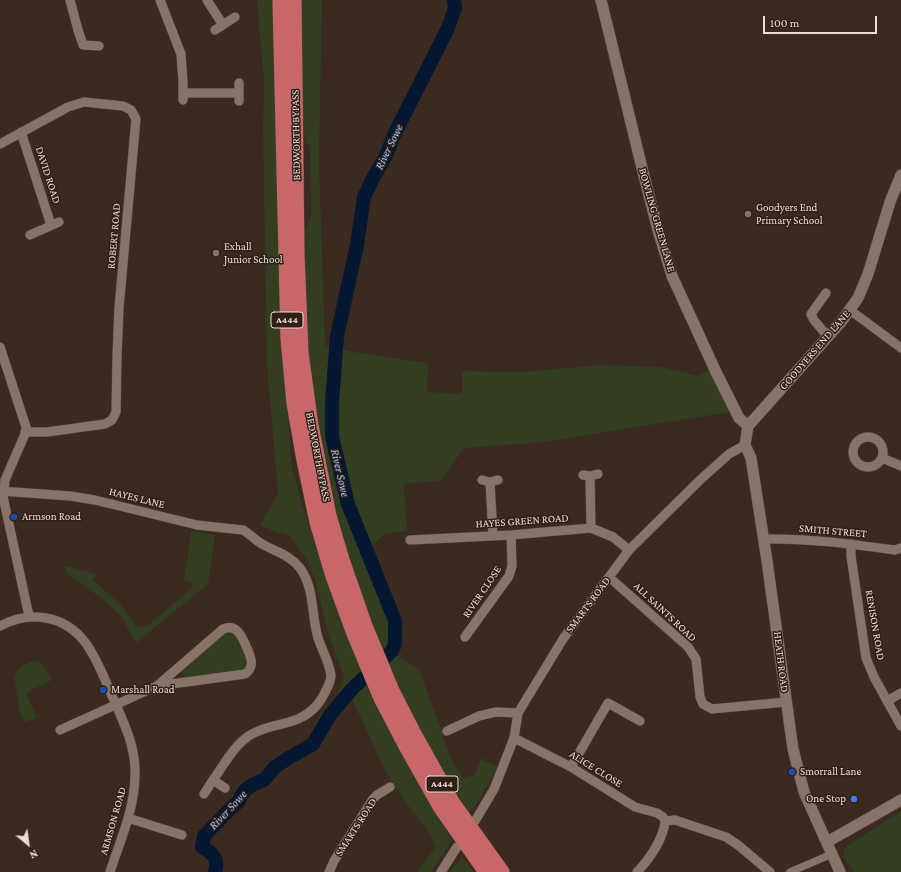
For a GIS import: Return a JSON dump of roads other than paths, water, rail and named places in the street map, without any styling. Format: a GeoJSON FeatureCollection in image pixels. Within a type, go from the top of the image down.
{"type":"FeatureCollection","features":[{"type":"Feature","properties":{"kind":"highway","name":"BEDWORTH BYPASS"},"geometry":{"type":"LineString","coordinates":[[280,0],[288,338],[294,403],[304,460],[318,522],[333,576],[359,628],[406,746],[441,808],[486,872]]}},
{"type":"Feature","properties":{"kind":"highway","name":"BEDWORTH BYPASS"},"geometry":{"type":"LineString","coordinates":[[294,0],[297,255],[301,353],[311,426],[330,516],[359,628]]}},
{"type":"Feature","properties":{"kind":"highway","name":"BEDWORTH BYPASS"},"geometry":{"type":"LineString","coordinates":[[386,694],[414,734],[452,802],[502,872]]}},
{"type":"Feature","properties":{"kind":"street"},"geometry":{"type":"LineString","coordinates":[[70,0],[83,45],[100,46]]}},
{"type":"Feature","properties":{"kind":"street"},"geometry":{"type":"LineString","coordinates":[[160,0],[181,54],[183,96],[239,97],[239,83]]}},
{"type":"Feature","properties":{"kind":"street"},"geometry":{"type":"LineString","coordinates":[[207,0],[219,27],[235,17]]}},
{"type":"Feature","properties":{"kind":"street","name":"BOWLING GREEN LANE"},"geometry":{"type":"LineString","coordinates":[[601,0],[643,172],[672,276],[739,418],[748,426]]}},
{"type":"Feature","properties":{"kind":"street","name":"ROBERT ROAD"},"geometry":{"type":"LineString","coordinates":[[0,144],[80,102],[126,107],[133,112],[136,119],[120,308],[116,412],[112,420],[105,424],[47,432],[25,432]]}},
{"type":"Feature","properties":{"kind":"street","name":"DAVID ROAD"},"geometry":{"type":"LineString","coordinates":[[21,132],[55,223],[30,235]]}},
{"type":"Feature","properties":{"kind":"street","name":"GOODYERS END LANE"},"geometry":{"type":"LineString","coordinates":[[748,426],[828,337],[850,310],[862,290],[890,202],[901,175]]}},
{"type":"Feature","properties":{"kind":"street"},"geometry":{"type":"LineString","coordinates":[[826,293],[811,314],[828,337]]}},
{"type":"Feature","properties":{"kind":"street"},"geometry":{"type":"LineString","coordinates":[[850,310],[901,348]]}},
{"type":"Feature","properties":{"kind":"street"},"geometry":{"type":"LineString","coordinates":[[0,347],[25,423],[25,432],[5,480],[2,492],[29,616],[14,619],[0,626]]}},
{"type":"Feature","properties":{"kind":"street"},"geometry":{"type":"LineString","coordinates":[[745,446],[748,426]]}},
{"type":"Feature","properties":{"kind":"street","name":"HEATH ROAD"},"geometry":{"type":"LineString","coordinates":[[745,446],[751,458],[772,595],[793,749],[804,792],[840,872]]}},
{"type":"Feature","properties":{"kind":"street","name":"SMARTS ROAD"},"geometry":{"type":"LineString","coordinates":[[475,821],[494,789],[514,738],[518,713],[563,639],[629,550],[700,480],[729,454],[745,446]]}},
{"type":"Feature","properties":{"kind":"street"},"geometry":{"type":"LineString","coordinates":[[882,458],[901,466]]}},
{"type":"Feature","properties":{"kind":"street"},"geometry":{"type":"LineString","coordinates":[[590,475],[591,528]]}},
{"type":"Feature","properties":{"kind":"street"},"geometry":{"type":"LineString","coordinates":[[490,481],[493,536]]}},
{"type":"Feature","properties":{"kind":"street","name":"HAYES LANE"},"geometry":{"type":"LineString","coordinates":[[2,492],[70,496],[95,500],[197,525],[243,530],[263,545],[282,553],[300,568],[307,579],[313,601],[318,638],[331,676],[326,691],[318,704],[307,715],[298,720],[271,726],[251,734],[234,751],[204,794]]}},
{"type":"Feature","properties":{"kind":"street","name":"HAYES GREEN ROAD"},"geometry":{"type":"LineString","coordinates":[[410,540],[511,535],[591,528],[613,537],[629,550]]}},
{"type":"Feature","properties":{"kind":"street","name":"RIVER CLOSE"},"geometry":{"type":"LineString","coordinates":[[466,637],[509,576],[512,566],[511,535]]}},
{"type":"Feature","properties":{"kind":"street","name":"SMITH STREET"},"geometry":{"type":"LineString","coordinates":[[763,539],[774,538],[851,544],[895,550],[901,548]]}},
{"type":"Feature","properties":{"kind":"street","name":"RENISON ROAD"},"geometry":{"type":"LineString","coordinates":[[851,544],[851,556],[866,658],[874,677],[901,726]]}},
{"type":"Feature","properties":{"kind":"street","name":"ALL SAINTS ROAD"},"geometry":{"type":"LineString","coordinates":[[609,578],[688,647],[696,658],[700,697],[703,704],[712,709],[786,702]]}},
{"type":"Feature","properties":{"kind":"street","name":"ARMSON ROAD"},"geometry":{"type":"LineString","coordinates":[[29,616],[55,620],[74,630],[82,637],[93,654],[129,735],[135,764],[135,788],[128,818],[110,872]]}},
{"type":"Feature","properties":{"kind":"street"},"geometry":{"type":"LineString","coordinates":[[60,729],[157,686],[245,674],[250,668],[252,662],[241,635],[232,628],[222,629],[157,686]]}},
{"type":"Feature","properties":{"kind":"street"},"geometry":{"type":"LineString","coordinates":[[887,701],[901,693]]}},
{"type":"Feature","properties":{"kind":"street"},"geometry":{"type":"LineString","coordinates":[[496,702],[496,712]]}},
{"type":"Feature","properties":{"kind":"street"},"geometry":{"type":"LineString","coordinates":[[571,766],[608,703],[640,721]]}},
{"type":"Feature","properties":{"kind":"street"},"geometry":{"type":"LineString","coordinates":[[447,731],[479,716],[496,712],[518,713]]}},
{"type":"Feature","properties":{"kind":"street","name":"ALICE CLOSE"},"geometry":{"type":"LineString","coordinates":[[514,738],[571,766],[635,807],[657,813],[663,817],[665,821],[675,820],[726,837],[738,845],[770,872]]}},
{"type":"Feature","properties":{"kind":"street"},"geometry":{"type":"LineString","coordinates":[[213,780],[225,788]]}},
{"type":"Feature","properties":{"kind":"street","name":"SMARTS ROAD"},"geometry":{"type":"LineString","coordinates":[[329,872],[334,861],[373,799],[390,787]]}},
{"type":"Feature","properties":{"kind":"street"},"geometry":{"type":"LineString","coordinates":[[827,842],[901,800]]}},
{"type":"Feature","properties":{"kind":"street"},"geometry":{"type":"LineString","coordinates":[[128,818],[182,835]]}},
{"type":"Feature","properties":{"kind":"street"},"geometry":{"type":"LineString","coordinates":[[638,872],[652,853],[665,827],[665,821]]}},
{"type":"Feature","properties":{"kind":"street"},"geometry":{"type":"LineString","coordinates":[[441,872],[457,846]]}},
{"type":"Feature","properties":{"kind":"street"},"geometry":{"type":"LineString","coordinates":[[790,872],[832,854]]}},
{"type":"Feature","properties":{"kind":"waterway","name":"River Sowe"},"geometry":{"type":"LineString","coordinates":[[215,872],[216,860],[212,854],[202,847],[204,836],[238,802],[245,790],[264,780],[275,767],[313,744],[330,715],[352,689],[392,651],[395,644],[395,621],[348,504],[332,437],[332,403],[337,336],[357,245],[364,197],[386,156],[394,135],[448,28],[455,8],[454,0]]}},
{"type":"Feature","properties":{"kind":"place","name":"Goodyers End Primary School"},"geometry":{"type":"Point","coordinates":[748,214]}},
{"type":"Feature","properties":{"kind":"place","name":"Exhall Junior School"},"geometry":{"type":"Point","coordinates":[216,253]}},
{"type":"Feature","properties":{"kind":"place","name":"Armson Road"},"geometry":{"type":"Point","coordinates":[14,517]}},
{"type":"Feature","properties":{"kind":"place","name":"Marshall Road"},"geometry":{"type":"Point","coordinates":[103,690]}},
{"type":"Feature","properties":{"kind":"place","name":"Smorrall Lane"},"geometry":{"type":"Point","coordinates":[792,772]}},
{"type":"Feature","properties":{"kind":"place","name":"One Stop"},"geometry":{"type":"Point","coordinates":[854,799]}}]}
